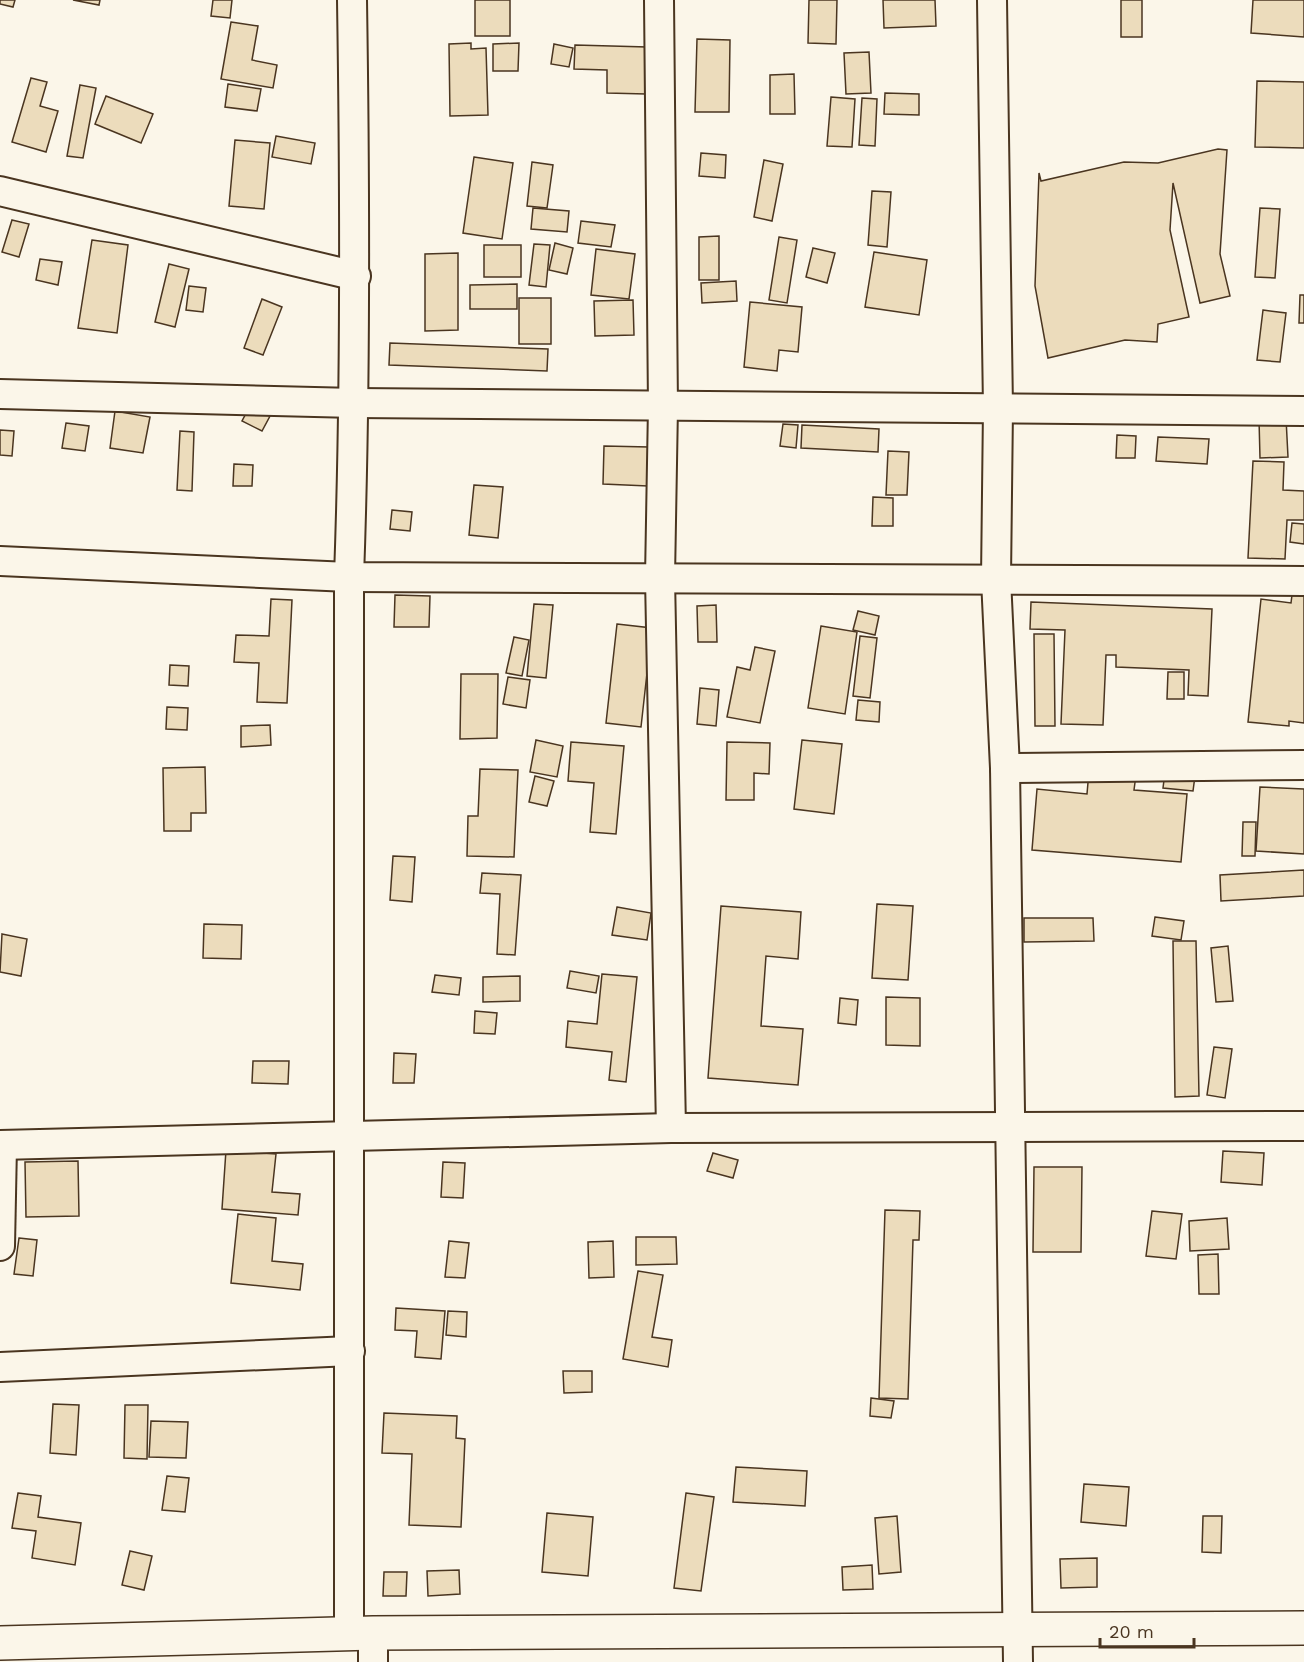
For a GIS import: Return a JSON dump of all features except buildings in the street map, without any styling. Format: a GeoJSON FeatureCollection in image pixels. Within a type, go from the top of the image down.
{"type":"FeatureCollection","features":[{"type":"Feature","properties":{"kind":"main road"},"geometry":{"type":"LineString","coordinates":[[0,1643],[365,1643],[1016,1630],[1304,1628]]}},
{"type":"Feature","properties":{"kind":"street"},"geometry":{"type":"LineString","coordinates":[[352,0],[356,276],[355,403],[349,577],[350,1351],[365,1643]]}},
{"type":"Feature","properties":{"kind":"street"},"geometry":{"type":"LineString","coordinates":[[659,0],[663,406],[660,578],[671,1128]]}},
{"type":"Feature","properties":{"kind":"street"},"geometry":{"type":"LineString","coordinates":[[992,0],[998,408],[996,579],[1005,768],[1017,1662]]}},
{"type":"Feature","properties":{"kind":"street"},"geometry":{"type":"LineString","coordinates":[[0,191],[356,276]]}},
{"type":"Feature","properties":{"kind":"street"},"geometry":{"type":"LineString","coordinates":[[0,394],[355,403],[1304,411]]}},
{"type":"Feature","properties":{"kind":"street"},"geometry":{"type":"LineString","coordinates":[[0,561],[349,577],[1304,581]]}},
{"type":"Feature","properties":{"kind":"street"},"geometry":{"type":"LineString","coordinates":[[1005,768],[1304,765]]}},
{"type":"Feature","properties":{"kind":"street"},"geometry":{"type":"LineString","coordinates":[[0,1246],[1,1144],[671,1128],[1304,1126]]}},
{"type":"Feature","properties":{"kind":"street"},"geometry":{"type":"LineString","coordinates":[[0,1367],[350,1351]]}}]}
